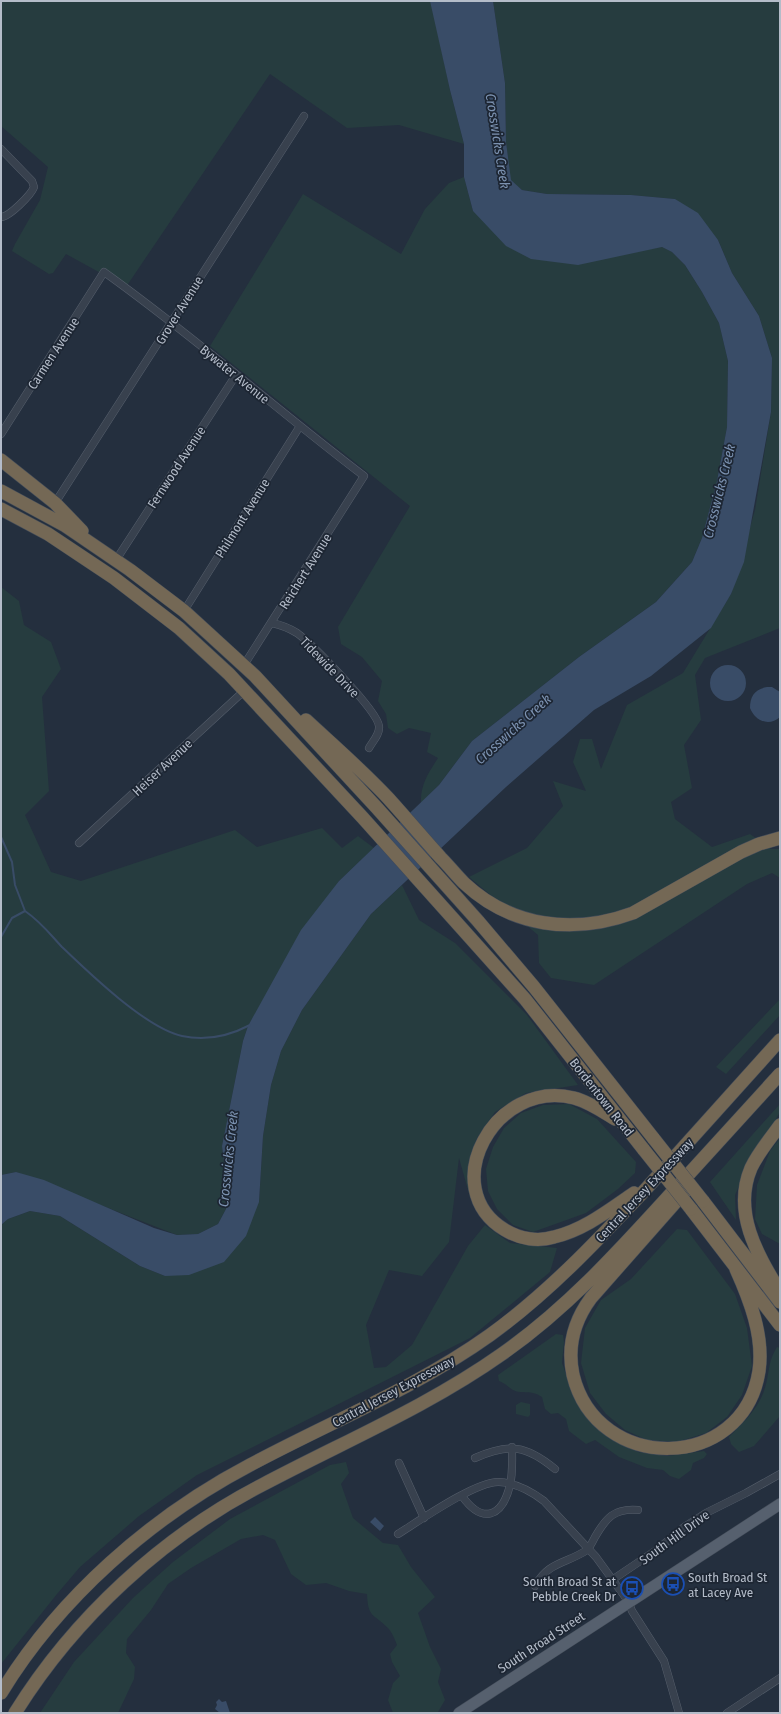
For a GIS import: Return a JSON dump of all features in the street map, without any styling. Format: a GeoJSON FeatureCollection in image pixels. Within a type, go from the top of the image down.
{"type":"FeatureCollection","features":[{"type":"Feature","properties":{"kind":"highway"},"geometry":{"type":"LineString","coordinates":[[1,460],[55,503],[98,548]]}},
{"type":"Feature","properties":{"kind":"highway"},"geometry":{"type":"LineString","coordinates":[[1,492],[64,526],[98,548],[184,611],[345,756],[388,799],[460,880],[476,893],[504,910],[519,916],[546,923],[585,925],[617,919],[633,913],[741,852],[759,844],[780,838]]}},
{"type":"Feature","properties":{"kind":"highway","name":"Bordentown Road"},"geometry":{"type":"LineString","coordinates":[[1,509],[48,534],[124,585],[195,642],[245,690],[363,818],[525,999],[691,1209],[780,1325]]}},
{"type":"Feature","properties":{"kind":"highway","name":"Bordentown Road"},"geometry":{"type":"LineString","coordinates":[[255,676],[377,808],[511,959],[654,1139],[780,1302]]}},
{"type":"Feature","properties":{"kind":"highway","name":"Central Jersey Expressway"},"geometry":{"type":"LineString","coordinates":[[1,1693],[25,1658],[60,1614],[100,1573],[132,1544],[160,1522],[219,1482],[250,1464],[390,1396],[424,1377],[490,1335],[542,1294],[571,1267],[655,1178],[780,1040]]}},
{"type":"Feature","properties":{"kind":"highway","name":"Central Jersey Expressway"},"geometry":{"type":"LineString","coordinates":[[15,1713],[55,1656],[97,1609],[147,1562],[202,1521],[260,1485],[436,1397],[487,1365],[536,1329],[577,1293],[616,1255],[780,1074]]}},
{"type":"Feature","properties":{"kind":"highway"},"geometry":{"type":"LineString","coordinates":[[736,1269],[746,1292],[755,1322],[760,1353],[757,1381],[742,1412],[732,1423],[711,1439],[699,1444],[675,1450],[648,1448],[624,1440],[612,1433],[590,1410],[579,1393],[574,1380],[571,1361],[571,1343],[578,1318],[591,1298],[666,1215],[780,1078]]}},
{"type":"Feature","properties":{"kind":"highway"},"geometry":{"type":"LineString","coordinates":[[626,1128],[601,1110],[574,1098],[563,1096],[539,1098],[516,1106],[496,1122],[483,1140],[479,1151],[475,1174],[475,1185],[480,1204],[492,1220],[510,1233],[532,1239],[544,1239],[566,1234],[582,1227],[608,1211],[655,1178]]}},
{"type":"Feature","properties":{"kind":"highway"},"geometry":{"type":"LineString","coordinates":[[780,1125],[757,1157],[751,1169],[744,1194],[744,1208],[748,1231],[780,1292]]}},
{"type":"Feature","properties":{"kind":"highway"},"geometry":{"type":"LineString","coordinates":[[22,1713],[55,1656]]}},
{"type":"Feature","properties":{"kind":"highway"},"geometry":{"type":"LineString","coordinates":[[1,1682],[25,1658]]}},
{"type":"Feature","properties":{"kind":"main road","name":"South Broad Street"},"geometry":{"type":"LineString","coordinates":[[459,1713],[628,1601],[780,1504]]}},
{"type":"Feature","properties":{"kind":"street","name":"Grover Avenue"},"geometry":{"type":"LineString","coordinates":[[55,503],[304,116]]}},
{"type":"Feature","properties":{"kind":"street"},"geometry":{"type":"LineString","coordinates":[[1,150],[32,181],[34,187],[12,212],[7,216],[1,217]]}},
{"type":"Feature","properties":{"kind":"street","name":"Bywater Avenue"},"geometry":{"type":"LineString","coordinates":[[104,272],[171,323],[364,476]]}},
{"type":"Feature","properties":{"kind":"street","name":"Carmen Avenue"},"geometry":{"type":"LineString","coordinates":[[1,434],[104,272]]}},
{"type":"Feature","properties":{"kind":"street","name":"Fernwood Avenue"},"geometry":{"type":"LineString","coordinates":[[116,560],[236,375]]}},
{"type":"Feature","properties":{"kind":"street","name":"Philmont Avenue"},"geometry":{"type":"LineString","coordinates":[[184,611],[300,426]]}},
{"type":"Feature","properties":{"kind":"street","name":"Reichert Avenue"},"geometry":{"type":"LineString","coordinates":[[244,666],[364,476]]}},
{"type":"Feature","properties":{"kind":"street","name":"Tidewide Drive"},"geometry":{"type":"LineString","coordinates":[[272,623],[286,627],[303,638],[324,658],[377,719],[379,727],[377,736],[369,748]]}},
{"type":"Feature","properties":{"kind":"street","name":"Heiser Avenue"},"geometry":{"type":"LineString","coordinates":[[79,843],[245,690]]}},
{"type":"Feature","properties":{"kind":"street"},"geometry":{"type":"LineString","coordinates":[[475,1458],[498,1449],[512,1447],[530,1452],[555,1469]]}},
{"type":"Feature","properties":{"kind":"street"},"geometry":{"type":"LineString","coordinates":[[462,1496],[474,1510],[484,1514],[500,1508],[510,1484],[512,1447]]}},
{"type":"Feature","properties":{"kind":"street"},"geometry":{"type":"LineString","coordinates":[[399,1463],[424,1518]]}},
{"type":"Feature","properties":{"kind":"street","name":"South Hill Drive"},"geometry":{"type":"LineString","coordinates":[[612,1580],[658,1549],[699,1516],[780,1474]]}},
{"type":"Feature","properties":{"kind":"street"},"geometry":{"type":"LineString","coordinates":[[398,1534],[462,1496],[487,1484],[498,1482],[510,1484],[525,1489],[544,1501],[588,1549],[628,1601],[632,1611],[664,1660],[679,1713]]}},
{"type":"Feature","properties":{"kind":"street"},"geometry":{"type":"LineString","coordinates":[[535,1586],[544,1572],[551,1567],[588,1549],[607,1518],[621,1511],[638,1510]]}},
{"type":"Feature","properties":{"kind":"street"},"geometry":{"type":"LineString","coordinates":[[727,1713],[780,1678]]}},
{"type":"Feature","properties":{"kind":"green space"},"geometry":{"type":"Polygon","coordinates":[[[1,1],[431,1],[450,90],[464,144],[399,125],[347,128],[270,74],[126,287],[66,254],[53,273],[49,274],[12,251],[40,200],[48,167],[1,126],[1,1]]]}},
{"type":"Feature","properties":{"kind":"green space"},"geometry":{"type":"Polygon","coordinates":[[[493,1],[780,1],[780,628],[705,658],[695,675],[701,720],[684,745],[692,788],[671,802],[675,819],[712,847],[750,834],[771,849],[780,849],[780,878],[772,873],[747,884],[594,985],[551,978],[539,963],[538,935],[469,877],[527,848],[563,806],[553,781],[586,791],[573,762],[580,739],[592,739],[601,769],[627,705],[683,673],[731,594],[755,510],[771,412],[772,358],[759,316],[732,273],[718,240],[675,199],[631,195],[547,194],[522,190],[510,180],[506,142],[505,83],[493,1]]]}},
{"type":"Feature","properties":{"kind":"green space"},"geometry":{"type":"Polygon","coordinates":[[[464,177],[473,211],[644,250],[662,247],[672,252],[685,265],[719,323],[728,361],[727,427],[717,481],[702,538],[692,562],[656,602],[579,657],[472,741],[439,785],[421,803],[422,790],[428,774],[438,758],[427,752],[431,733],[409,728],[397,734],[388,728],[386,714],[378,701],[382,681],[362,657],[341,644],[338,627],[410,506],[210,346],[303,194],[401,254],[425,209],[449,183],[464,177]]]}},
{"type":"Feature","properties":{"kind":"green space"},"geometry":{"type":"Polygon","coordinates":[[[1,587],[19,601],[24,625],[51,642],[61,669],[42,697],[49,791],[25,815],[51,872],[81,881],[235,830],[257,847],[322,828],[342,848],[358,836],[374,848],[339,881],[248,1026],[243,1041],[222,1146],[227,1186],[226,1209],[218,1224],[198,1234],[177,1235],[16,1172],[1,1175],[1,587]]]}},
{"type":"Feature","properties":{"kind":"green space"},"geometry":{"type":"Polygon","coordinates":[[[402,885],[419,920],[455,943],[527,1015],[578,1085],[526,1093],[495,1112],[477,1138],[470,1169],[470,1197],[459,1158],[449,1242],[422,1276],[389,1270],[366,1325],[374,1368],[386,1367],[412,1345],[468,1246],[485,1225],[510,1243],[557,1248],[550,1272],[470,1338],[197,1475],[139,1516],[80,1567],[1,1664],[1,1225],[8,1219],[30,1211],[60,1216],[140,1266],[165,1276],[259,1202],[263,1136],[271,1085],[281,1051],[302,1010],[371,914],[402,885]]]}},
{"type":"Feature","properties":{"kind":"green space"},"geometry":{"type":"Polygon","coordinates":[[[780,999],[780,1015],[726,1074],[716,1067],[780,999]]]}},
{"type":"Feature","properties":{"kind":"green space"},"geometry":{"type":"Polygon","coordinates":[[[569,1104],[597,1119],[636,1162],[635,1173],[618,1189],[586,1213],[533,1232],[513,1225],[497,1209],[488,1191],[486,1169],[493,1147],[504,1128],[521,1113],[543,1105],[569,1104]]]}},
{"type":"Feature","properties":{"kind":"green space"},"geometry":{"type":"Polygon","coordinates":[[[780,1104],[780,1112],[750,1163],[735,1195],[736,1220],[710,1182],[780,1104]]]}},
{"type":"Feature","properties":{"kind":"green space"},"geometry":{"type":"Polygon","coordinates":[[[780,1138],[780,1244],[762,1234],[755,1219],[757,1185],[770,1151],[780,1138]]]}},
{"type":"Feature","properties":{"kind":"green space"},"geometry":{"type":"Polygon","coordinates":[[[677,1229],[687,1230],[735,1294],[747,1328],[752,1366],[742,1395],[727,1417],[706,1433],[677,1442],[647,1440],[625,1430],[606,1414],[590,1393],[581,1363],[585,1328],[601,1300],[631,1279],[677,1229]]]}},
{"type":"Feature","properties":{"kind":"green space"},"geometry":{"type":"Polygon","coordinates":[[[556,1334],[563,1335],[564,1342],[562,1363],[572,1391],[589,1420],[611,1439],[638,1452],[667,1456],[704,1451],[707,1454],[704,1458],[693,1463],[691,1470],[679,1479],[670,1476],[663,1470],[647,1468],[619,1457],[595,1440],[586,1444],[569,1431],[566,1419],[558,1413],[551,1414],[545,1409],[542,1397],[534,1393],[513,1390],[499,1381],[498,1375],[556,1334]]]}},
{"type":"Feature","properties":{"kind":"green space"},"geometry":{"type":"Polygon","coordinates":[[[777,1347],[780,1348],[780,1416],[754,1446],[739,1452],[731,1444],[729,1437],[758,1404],[766,1385],[770,1363],[777,1347]]]}},
{"type":"Feature","properties":{"kind":"green space"},"geometry":{"type":"Polygon","coordinates":[[[521,1402],[530,1404],[530,1415],[528,1417],[516,1414],[516,1405],[521,1402]]]}},
{"type":"Feature","properties":{"kind":"green space"},"geometry":{"type":"Polygon","coordinates":[[[346,1462],[349,1473],[341,1484],[353,1518],[383,1543],[398,1545],[411,1567],[435,1597],[418,1613],[430,1647],[441,1669],[438,1682],[445,1700],[438,1712],[393,1713],[388,1700],[393,1683],[400,1676],[392,1662],[390,1654],[397,1645],[389,1630],[370,1611],[367,1594],[349,1591],[326,1583],[306,1585],[291,1574],[275,1540],[263,1535],[241,1539],[191,1568],[168,1584],[151,1610],[127,1639],[126,1653],[135,1667],[134,1679],[118,1713],[40,1713],[74,1662],[133,1598],[173,1562],[230,1519],[330,1465],[346,1462]]]}},
{"type":"Feature","properties":{"kind":"water"},"geometry":{"type":"Polygon","coordinates":[[[430,1],[493,1],[505,83],[506,142],[511,180],[522,190],[547,194],[631,195],[675,199],[698,213],[718,240],[732,273],[759,316],[772,358],[771,412],[744,562],[731,594],[711,628],[651,676],[594,710],[506,787],[371,914],[302,1010],[281,1051],[271,1085],[263,1136],[259,1202],[246,1236],[224,1262],[189,1275],[165,1276],[140,1266],[60,1216],[30,1211],[8,1219],[1,1225],[1,1175],[16,1172],[44,1180],[154,1228],[177,1235],[198,1234],[218,1224],[226,1209],[227,1186],[222,1146],[243,1041],[248,1026],[301,930],[339,881],[439,785],[472,741],[579,657],[656,602],[692,562],[702,538],[717,481],[727,427],[728,361],[719,323],[702,292],[685,265],[672,252],[662,247],[578,265],[531,259],[506,246],[473,211],[464,177],[464,144],[430,1]]]}},
{"type":"Feature","properties":{"kind":"water"},"geometry":{"type":"Polygon","coordinates":[[[728,665],[741,670],[746,683],[741,696],[728,701],[715,696],[710,683],[715,670],[728,665]]]}},
{"type":"Feature","properties":{"kind":"water"},"geometry":{"type":"Polygon","coordinates":[[[767,687],[772,687],[780,692],[780,717],[771,722],[759,719],[752,713],[750,708],[752,697],[756,691],[767,687]]]}},
{"type":"Feature","properties":{"kind":"water"},"geometry":{"type":"Polygon","coordinates":[[[375,1517],[384,1526],[380,1531],[370,1522],[375,1517]]]}},
{"type":"Feature","properties":{"kind":"water"},"geometry":{"type":"Polygon","coordinates":[[[219,1699],[222,1702],[226,1701],[230,1713],[220,1713],[215,1709],[217,1705],[216,1702],[219,1699]]]}},
{"type":"Feature","properties":{"kind":"waterway"},"geometry":{"type":"LineString","coordinates":[[1,837],[12,862],[15,885],[25,911]]}},
{"type":"Feature","properties":{"kind":"waterway","name":"Crosswicks Creek"},"geometry":{"type":"LineString","coordinates":[[25,911],[31,915],[62,947],[102,984],[135,1011],[168,1031],[182,1036],[208,1038],[225,1035],[250,1025]]}},
{"type":"Feature","properties":{"kind":"waterway","name":"Crosswicks Creek"},"geometry":{"type":"LineString","coordinates":[[1,937],[12,918],[25,911]]}},
{"type":"Feature","properties":{"kind":"place","name":"South Broad St at Lacey Ave"},"geometry":{"type":"Point","coordinates":[673,1584]}},
{"type":"Feature","properties":{"kind":"place","name":"South Broad St at Pebble Creek Dr"},"geometry":{"type":"Point","coordinates":[632,1588]}}]}
